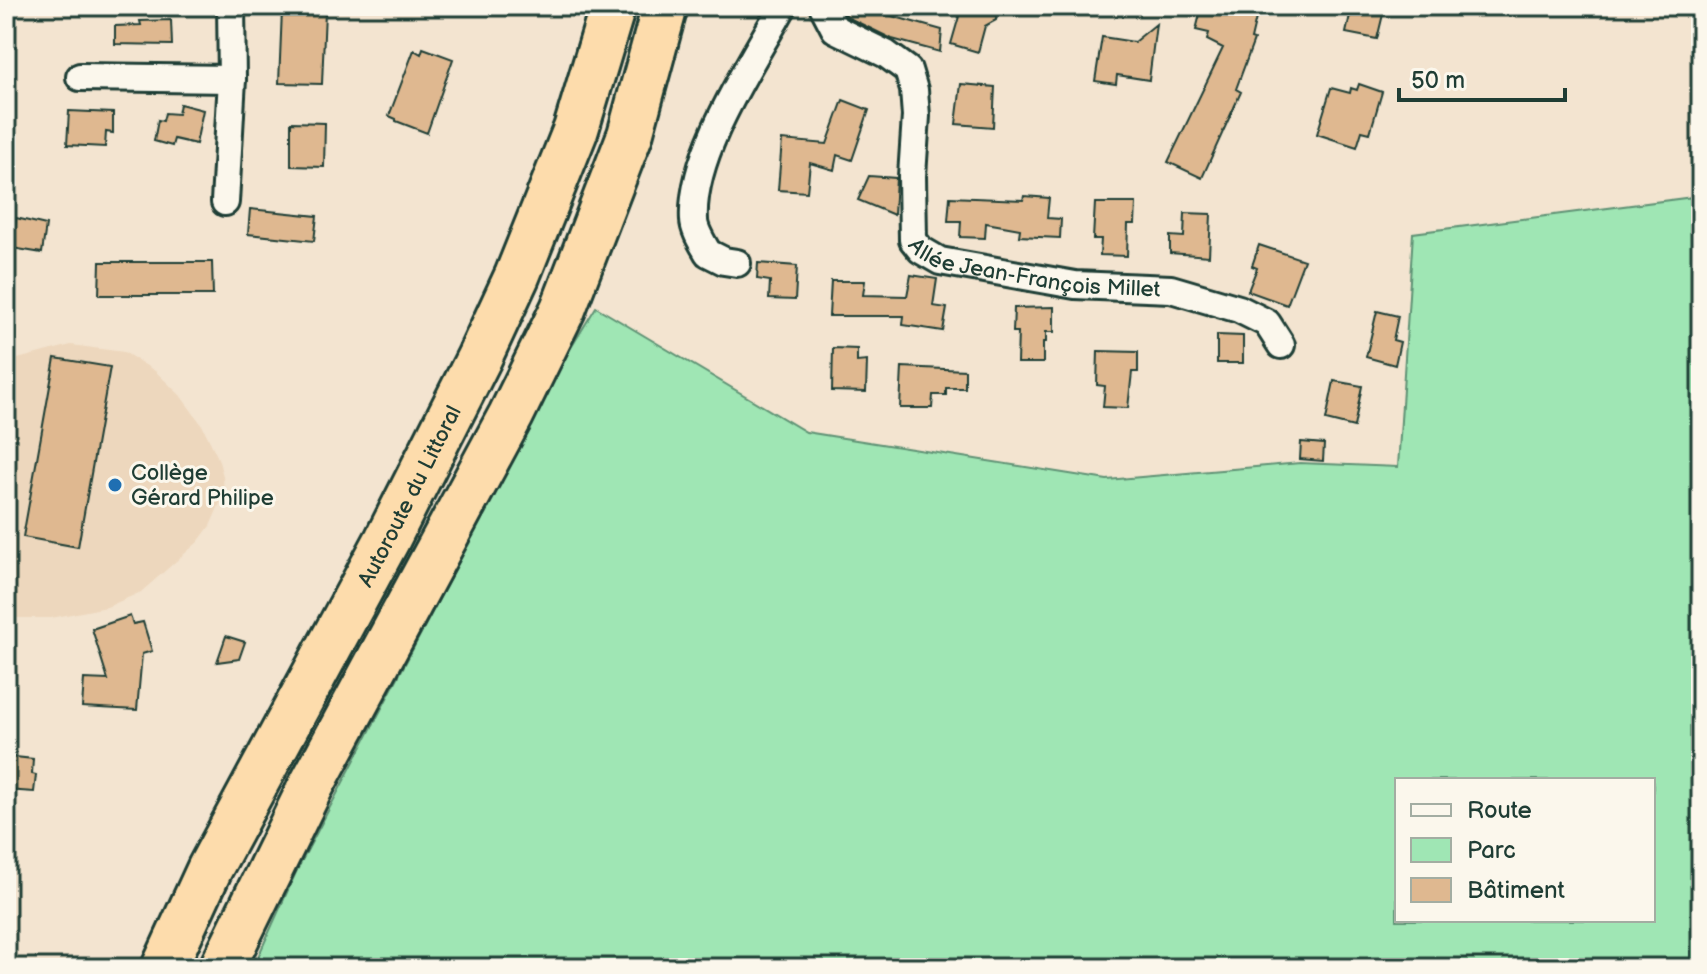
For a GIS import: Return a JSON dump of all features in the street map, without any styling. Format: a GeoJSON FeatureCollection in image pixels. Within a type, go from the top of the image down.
{"type":"FeatureCollection","features":[{"type":"Feature","properties":{"kind":"highway","name":"Autoroute du Littoral"},"geometry":{"type":"LineString","coordinates":[[164,968],[210,868],[387,540],[479,358],[517,276],[576,129],[613,6]]}},
{"type":"Feature","properties":{"kind":"highway"},"geometry":{"type":"LineString","coordinates":[[222,968],[310,788],[511,415],[563,309],[630,135],[665,6]]}},
{"type":"Feature","properties":{"kind":"street"},"geometry":{"type":"LineString","coordinates":[[225,202],[232,79],[231,6]]}},
{"type":"Feature","properties":{"kind":"street"},"geometry":{"type":"LineString","coordinates":[[737,263],[708,253],[693,222],[699,174],[719,124],[783,6]]}},
{"type":"Feature","properties":{"kind":"street","name":"Allée Jean-François Millet"},"geometry":{"type":"LineString","coordinates":[[823,6],[835,29],[886,54],[908,70],[914,90],[916,116],[912,176],[913,240],[921,250],[940,261],[1075,285],[1171,289],[1239,309],[1267,323],[1281,345]]}},
{"type":"Feature","properties":{"kind":"street"},"geometry":{"type":"LineString","coordinates":[[80,77],[232,79]]}},
{"type":"Feature","properties":{"kind":"shaded area","name":"Collège Gérard Philipe"},"geometry":{"type":"Polygon","coordinates":[[[71,345],[124,352],[155,371],[180,395],[202,425],[218,458],[224,494],[210,526],[198,542],[141,592],[107,607],[51,618],[6,617],[6,362],[71,345]]]}},
{"type":"Feature","properties":{"kind":"green space"},"geometry":{"type":"Polygon","coordinates":[[[1701,196],[1701,968],[253,968],[297,870],[569,351],[596,307],[806,432],[1107,480],[1300,463],[1398,467],[1413,233],[1701,196]]]}},
{"type":"Feature","properties":{"kind":"building"},"geometry":{"type":"Polygon","coordinates":[[[841,6],[876,6],[874,11],[942,30],[940,52],[892,39],[847,17],[841,6]]]}},
{"type":"Feature","properties":{"kind":"building"},"geometry":{"type":"Polygon","coordinates":[[[962,6],[998,6],[996,20],[985,26],[978,52],[951,44],[962,6]]]}},
{"type":"Feature","properties":{"kind":"building"},"geometry":{"type":"Polygon","coordinates":[[[1202,6],[1256,18],[1251,39],[1254,40],[1236,89],[1241,92],[1202,178],[1168,162],[1223,48],[1207,40],[1209,33],[1196,30],[1202,6]]]}},
{"type":"Feature","properties":{"kind":"building"},"geometry":{"type":"Polygon","coordinates":[[[1352,6],[1385,6],[1377,39],[1346,33],[1352,6]]]}},
{"type":"Feature","properties":{"kind":"building"},"geometry":{"type":"Polygon","coordinates":[[[282,10],[325,11],[322,84],[279,83],[282,10]]]}},
{"type":"Feature","properties":{"kind":"building"},"geometry":{"type":"Polygon","coordinates":[[[171,20],[172,45],[115,44],[115,26],[171,20]]]}},
{"type":"Feature","properties":{"kind":"building"},"geometry":{"type":"Polygon","coordinates":[[[1156,24],[1149,80],[1117,75],[1116,84],[1095,81],[1102,37],[1134,42],[1156,24]]]}},
{"type":"Feature","properties":{"kind":"building"},"geometry":{"type":"Polygon","coordinates":[[[423,48],[453,59],[427,133],[389,116],[414,50],[421,54],[423,48]]]}},
{"type":"Feature","properties":{"kind":"building"},"geometry":{"type":"Polygon","coordinates":[[[961,84],[995,87],[993,127],[956,124],[961,84]]]}},
{"type":"Feature","properties":{"kind":"building"},"geometry":{"type":"Polygon","coordinates":[[[1359,84],[1382,92],[1370,133],[1362,131],[1357,147],[1317,134],[1331,88],[1350,93],[1351,88],[1357,90],[1359,84]]]}},
{"type":"Feature","properties":{"kind":"building"},"geometry":{"type":"Polygon","coordinates":[[[843,100],[869,110],[852,160],[837,155],[834,170],[810,163],[807,192],[778,190],[782,140],[827,144],[843,100]]]}},
{"type":"Feature","properties":{"kind":"building"},"geometry":{"type":"Polygon","coordinates":[[[180,104],[203,110],[196,144],[174,139],[172,146],[154,141],[158,120],[163,121],[165,113],[178,114],[180,104]]]}},
{"type":"Feature","properties":{"kind":"building"},"geometry":{"type":"Polygon","coordinates":[[[69,111],[113,113],[113,133],[106,132],[105,147],[67,145],[69,111]]]}},
{"type":"Feature","properties":{"kind":"building"},"geometry":{"type":"Polygon","coordinates":[[[291,122],[325,123],[324,167],[291,166],[291,122]]]}},
{"type":"Feature","properties":{"kind":"building"},"geometry":{"type":"Polygon","coordinates":[[[869,176],[896,178],[894,215],[858,200],[869,176]]]}},
{"type":"Feature","properties":{"kind":"building"},"geometry":{"type":"Polygon","coordinates":[[[1024,196],[1049,198],[1047,218],[1061,219],[1060,238],[1019,236],[1020,229],[986,223],[985,238],[960,237],[961,221],[948,221],[950,197],[1023,200],[1024,196]]]}},
{"type":"Feature","properties":{"kind":"building"},"geometry":{"type":"Polygon","coordinates":[[[1095,203],[1136,203],[1135,224],[1128,224],[1127,256],[1100,255],[1101,239],[1093,239],[1095,203]]]}},
{"type":"Feature","properties":{"kind":"building"},"geometry":{"type":"Polygon","coordinates":[[[250,209],[317,216],[314,241],[248,234],[250,209]]]}},
{"type":"Feature","properties":{"kind":"building"},"geometry":{"type":"Polygon","coordinates":[[[1185,213],[1211,214],[1209,256],[1170,253],[1170,236],[1184,237],[1185,213]]]}},
{"type":"Feature","properties":{"kind":"building"},"geometry":{"type":"Polygon","coordinates":[[[16,218],[46,225],[42,253],[12,248],[13,244],[6,243],[6,224],[15,226],[16,218]]]}},
{"type":"Feature","properties":{"kind":"building"},"geometry":{"type":"Polygon","coordinates":[[[1259,245],[1304,260],[1287,305],[1248,291],[1257,268],[1252,266],[1259,245]]]}},
{"type":"Feature","properties":{"kind":"building"},"geometry":{"type":"Polygon","coordinates":[[[100,262],[212,262],[213,295],[99,295],[100,262]]]}},
{"type":"Feature","properties":{"kind":"building"},"geometry":{"type":"Polygon","coordinates":[[[758,263],[797,266],[795,300],[769,299],[770,281],[757,279],[758,263]]]}},
{"type":"Feature","properties":{"kind":"building"},"geometry":{"type":"Polygon","coordinates":[[[911,275],[937,279],[933,306],[947,308],[943,331],[903,325],[904,316],[829,316],[831,281],[865,281],[863,295],[907,296],[911,275]]]}},
{"type":"Feature","properties":{"kind":"building"},"geometry":{"type":"Polygon","coordinates":[[[1054,307],[1054,332],[1046,332],[1043,363],[1017,363],[1018,332],[1013,332],[1014,308],[1054,307]]]}},
{"type":"Feature","properties":{"kind":"building"},"geometry":{"type":"Polygon","coordinates":[[[1377,311],[1398,316],[1393,340],[1400,342],[1395,365],[1366,357],[1377,311]]]}},
{"type":"Feature","properties":{"kind":"building"},"geometry":{"type":"Polygon","coordinates":[[[1217,335],[1243,336],[1243,363],[1217,363],[1217,335]]]}},
{"type":"Feature","properties":{"kind":"building"},"geometry":{"type":"Polygon","coordinates":[[[833,348],[857,349],[857,362],[867,361],[866,392],[832,391],[833,348]]]}},
{"type":"Feature","properties":{"kind":"building"},"geometry":{"type":"Polygon","coordinates":[[[1098,351],[1138,352],[1138,372],[1132,372],[1128,408],[1103,407],[1105,386],[1097,385],[1098,351]]]}},
{"type":"Feature","properties":{"kind":"building"},"geometry":{"type":"Polygon","coordinates":[[[55,358],[110,367],[78,547],[23,537],[55,358]]]}},
{"type":"Feature","properties":{"kind":"building"},"geometry":{"type":"Polygon","coordinates":[[[902,367],[965,370],[965,388],[946,388],[946,395],[933,395],[932,408],[900,408],[902,367]]]}},
{"type":"Feature","properties":{"kind":"building"},"geometry":{"type":"Polygon","coordinates":[[[1334,381],[1362,386],[1354,427],[1326,420],[1334,381]]]}},
{"type":"Feature","properties":{"kind":"building"},"geometry":{"type":"Polygon","coordinates":[[[1301,442],[1324,444],[1323,461],[1300,459],[1301,442]]]}},
{"type":"Feature","properties":{"kind":"building"},"geometry":{"type":"Polygon","coordinates":[[[130,616],[133,624],[143,622],[152,651],[142,654],[137,710],[82,707],[84,679],[108,680],[92,629],[130,616]]]}},
{"type":"Feature","properties":{"kind":"building"},"geometry":{"type":"Polygon","coordinates":[[[226,636],[245,642],[239,659],[217,662],[226,636]]]}},
{"type":"Feature","properties":{"kind":"building"},"geometry":{"type":"Polygon","coordinates":[[[6,756],[33,759],[32,774],[36,775],[34,792],[6,790],[6,756]]]}},
{"type":"Feature","properties":{"kind":"place","name":"Collège Gérard Philipe"},"geometry":{"type":"Point","coordinates":[115,485]}}]}
